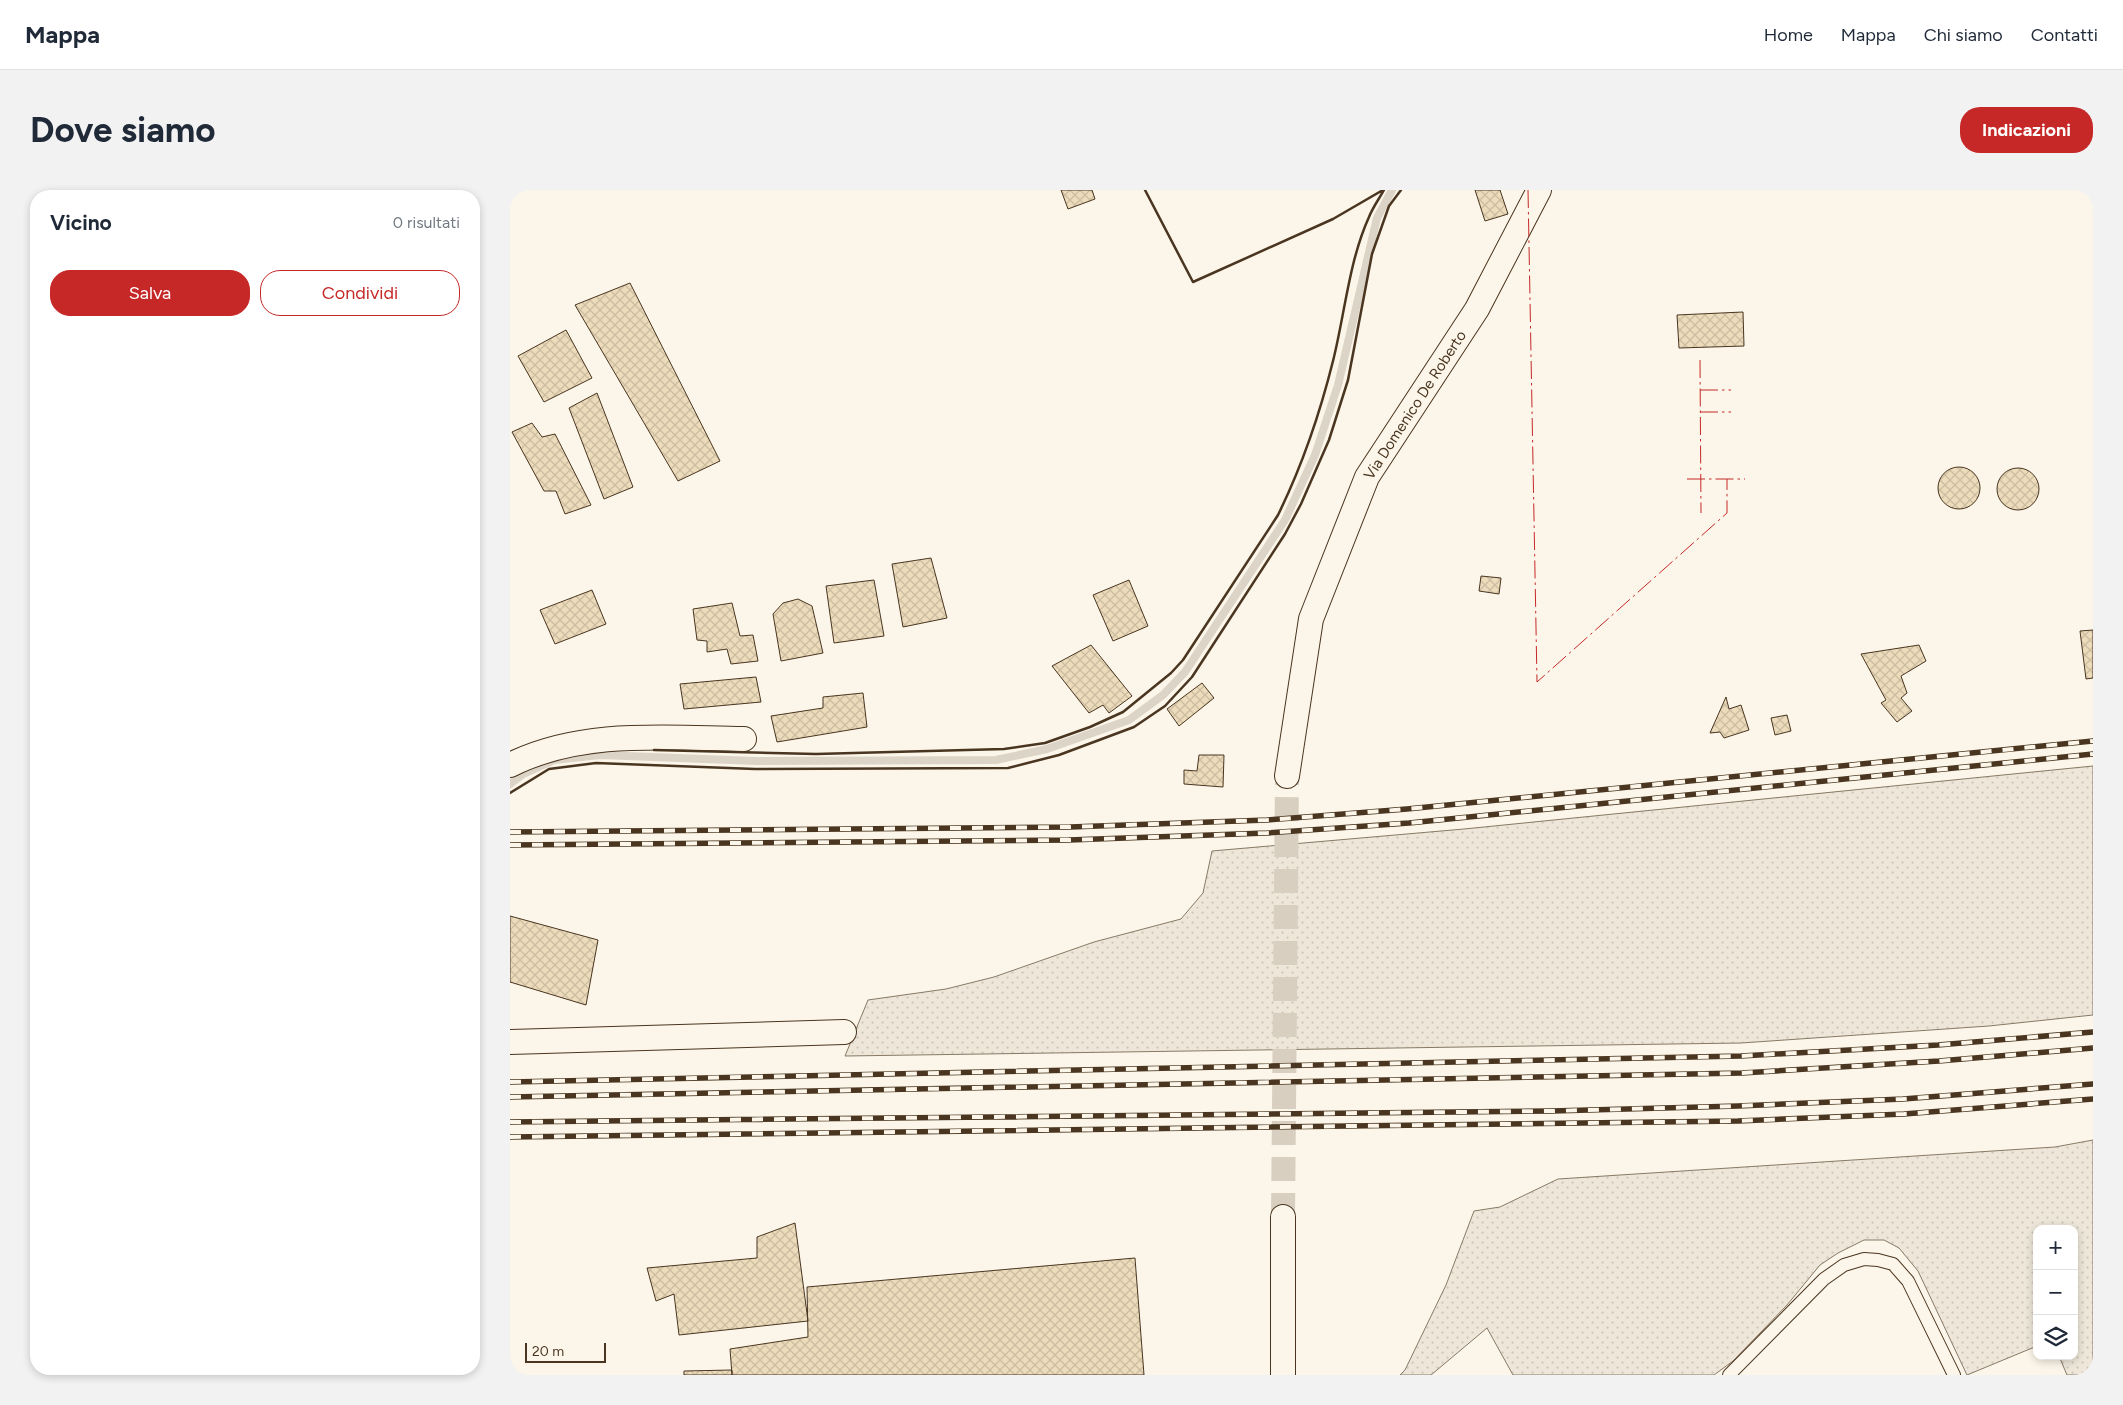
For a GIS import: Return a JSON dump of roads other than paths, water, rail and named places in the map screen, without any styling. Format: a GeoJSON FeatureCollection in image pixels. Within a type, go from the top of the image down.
{"type":"FeatureCollection","features":[{"type":"Feature","properties":{"kind":"street","name":"Via Domenico De Roberto"},"geometry":{"type":"LineString","coordinates":[[1287,776],[1311,619],[1367,477],[1477,308],[1539,190]]}},
{"type":"Feature","properties":{"kind":"street"},"geometry":{"type":"LineString","coordinates":[[510,765],[557,746],[594,740],[640,738],[744,739]]}},
{"type":"Feature","properties":{"kind":"street"},"geometry":{"type":"LineString","coordinates":[[510,1042],[844,1032]]}},
{"type":"Feature","properties":{"kind":"street"},"geometry":{"type":"LineString","coordinates":[[1283,1217],[1283,1375]]}},
{"type":"Feature","properties":{"kind":"lane"},"geometry":{"type":"LineString","coordinates":[[1729,1375],[1824,1279],[1844,1265],[1864,1260],[1878,1260],[1893,1264],[1908,1281],[1954,1375]]}},
{"type":"Feature","properties":{"kind":"waterway"},"geometry":{"type":"LineString","coordinates":[[510,784],[523,774],[554,760],[600,755],[756,761],[996,760],[1047,749],[1129,720],[1163,695],[1185,672],[1285,520],[1315,455],[1338,385],[1377,218],[1392,190]]}},
{"type":"Feature","properties":{"kind":"tunnel"},"geometry":{"type":"LineString","coordinates":[[1283,1217],[1287,776]]}},
{"type":"Feature","properties":{"kind":"railway"},"geometry":{"type":"LineString","coordinates":[[510,832],[1070,827],[1267,820],[1407,809],[2093,741]]}},
{"type":"Feature","properties":{"kind":"railway"},"geometry":{"type":"LineString","coordinates":[[510,845],[1069,840],[1267,833],[1409,823],[2093,754]]}},
{"type":"Feature","properties":{"kind":"railway"},"geometry":{"type":"LineString","coordinates":[[510,1082],[1741,1056],[1938,1045],[2093,1032]]}},
{"type":"Feature","properties":{"kind":"railway"},"geometry":{"type":"LineString","coordinates":[[510,1097],[1742,1073],[1939,1061],[2093,1048]]}},
{"type":"Feature","properties":{"kind":"railway"},"geometry":{"type":"LineString","coordinates":[[510,1122],[1552,1111],[1903,1099],[2093,1084]]}},
{"type":"Feature","properties":{"kind":"railway"},"geometry":{"type":"LineString","coordinates":[[510,1137],[1738,1121],[1904,1114],[2093,1099]]}}]}
